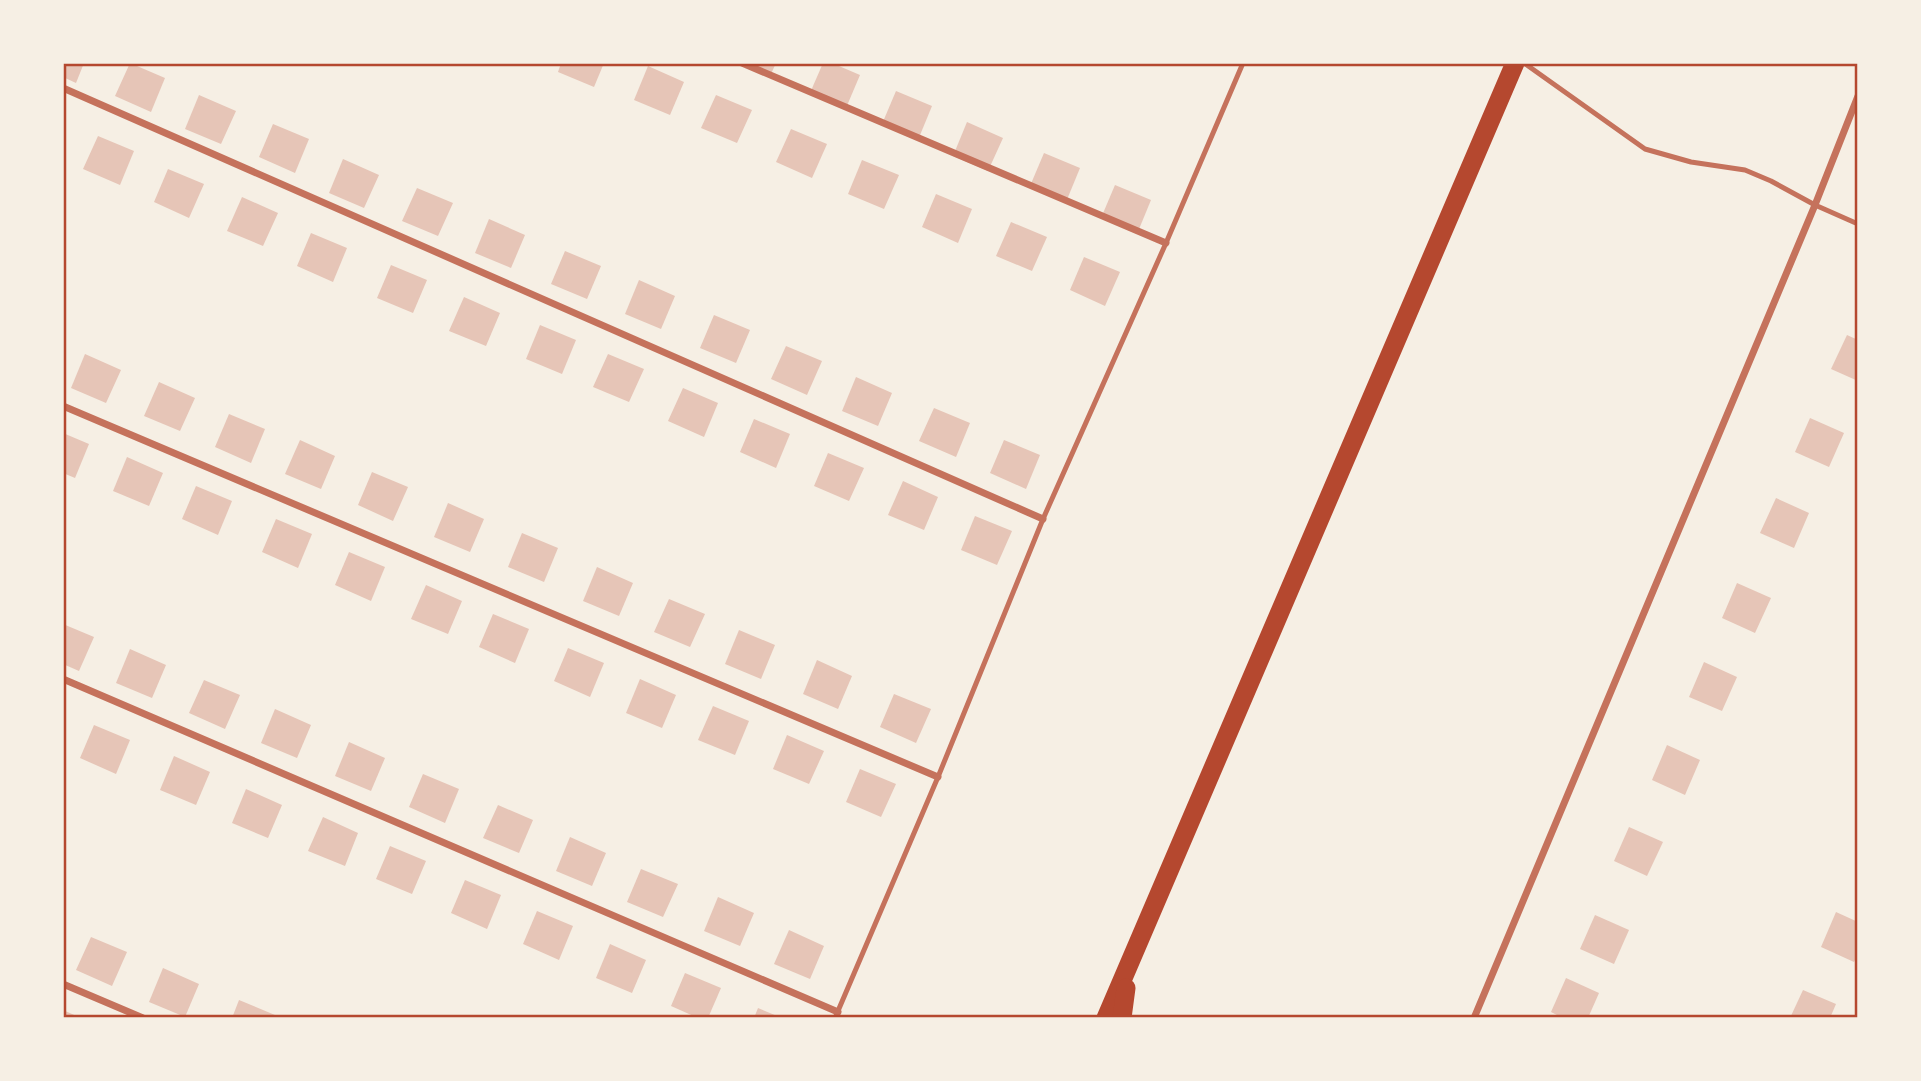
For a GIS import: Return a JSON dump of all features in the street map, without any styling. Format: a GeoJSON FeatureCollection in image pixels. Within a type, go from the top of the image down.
{"type":"FeatureCollection","features":[{"type":"Feature","properties":{"kind":"highway"},"geometry":{"type":"LineString","coordinates":[[1106,1018],[1515,63]]}},
{"type":"Feature","properties":{"kind":"highway"},"geometry":{"type":"LineString","coordinates":[[1122,1018],[1130,962]]}},
{"type":"Feature","properties":{"kind":"street"},"geometry":{"type":"LineString","coordinates":[[742,63],[1166,243]]}},
{"type":"Feature","properties":{"kind":"street"},"geometry":{"type":"LineString","coordinates":[[63,88],[1043,519]]}},
{"type":"Feature","properties":{"kind":"street"},"geometry":{"type":"LineString","coordinates":[[1474,1018],[1815,205],[1858,96]]}},
{"type":"Feature","properties":{"kind":"street"},"geometry":{"type":"LineString","coordinates":[[63,406],[938,777]]}},
{"type":"Feature","properties":{"kind":"street"},"geometry":{"type":"LineString","coordinates":[[63,679],[837,1015]]}},
{"type":"Feature","properties":{"kind":"street"},"geometry":{"type":"LineString","coordinates":[[63,984],[143,1018]]}},
{"type":"Feature","properties":{"kind":"lane"},"geometry":{"type":"LineString","coordinates":[[837,1015],[1043,519],[1243,63]]}},
{"type":"Feature","properties":{"kind":"lane"},"geometry":{"type":"LineString","coordinates":[[1524,63],[1645,149],[1691,162],[1745,170],[1858,224]]}},
{"type":"Feature","properties":{"kind":"building"},"geometry":{"type":"Polygon","coordinates":[[[63,63],[84,63],[76,83],[63,77],[63,63]]]}},
{"type":"Feature","properties":{"kind":"building"},"geometry":{"type":"Polygon","coordinates":[[[130,63],[165,78],[151,112],[115,96],[130,63]]]}},
{"type":"Feature","properties":{"kind":"building"},"geometry":{"type":"Polygon","coordinates":[[[561,63],[604,63],[594,87],[558,72],[561,63]]]}},
{"type":"Feature","properties":{"kind":"building"},"geometry":{"type":"Polygon","coordinates":[[[745,63],[776,63],[771,74],[745,63]]]}},
{"type":"Feature","properties":{"kind":"building"},"geometry":{"type":"Polygon","coordinates":[[[823,63],[832,63],[860,75],[846,108],[810,93],[823,63]]]}},
{"type":"Feature","properties":{"kind":"building"},"geometry":{"type":"Polygon","coordinates":[[[648,66],[684,82],[670,115],[634,100],[648,66]]]}},
{"type":"Feature","properties":{"kind":"building"},"geometry":{"type":"Polygon","coordinates":[[[896,91],[932,106],[918,140],[882,124],[896,91]]]}},
{"type":"Feature","properties":{"kind":"building"},"geometry":{"type":"Polygon","coordinates":[[[199,95],[236,111],[221,144],[185,129],[199,95]]]}},
{"type":"Feature","properties":{"kind":"building"},"geometry":{"type":"Polygon","coordinates":[[[716,95],[752,110],[737,143],[701,128],[716,95]]]}},
{"type":"Feature","properties":{"kind":"building"},"geometry":{"type":"Polygon","coordinates":[[[967,122],[1003,138],[988,171],[953,156],[967,122]]]}},
{"type":"Feature","properties":{"kind":"building"},"geometry":{"type":"Polygon","coordinates":[[[273,124],[309,139],[295,173],[259,157],[273,124]]]}},
{"type":"Feature","properties":{"kind":"building"},"geometry":{"type":"Polygon","coordinates":[[[791,129],[827,144],[812,178],[776,162],[791,129]]]}},
{"type":"Feature","properties":{"kind":"building"},"geometry":{"type":"Polygon","coordinates":[[[98,136],[134,151],[120,185],[83,169],[98,136]]]}},
{"type":"Feature","properties":{"kind":"building"},"geometry":{"type":"Polygon","coordinates":[[[1044,153],[1080,168],[1066,202],[1030,186],[1044,153]]]}},
{"type":"Feature","properties":{"kind":"building"},"geometry":{"type":"Polygon","coordinates":[[[343,159],[379,175],[364,208],[329,193],[343,159]]]}},
{"type":"Feature","properties":{"kind":"building"},"geometry":{"type":"Polygon","coordinates":[[[862,160],[899,175],[884,209],[848,194],[862,160]]]}},
{"type":"Feature","properties":{"kind":"building"},"geometry":{"type":"Polygon","coordinates":[[[168,169],[204,184],[189,218],[154,202],[168,169]]]}},
{"type":"Feature","properties":{"kind":"building"},"geometry":{"type":"Polygon","coordinates":[[[1115,185],[1151,200],[1137,234],[1101,218],[1115,185]]]}},
{"type":"Feature","properties":{"kind":"building"},"geometry":{"type":"Polygon","coordinates":[[[417,188],[453,203],[438,236],[402,221],[417,188]]]}},
{"type":"Feature","properties":{"kind":"building"},"geometry":{"type":"Polygon","coordinates":[[[936,194],[972,209],[958,243],[922,227],[936,194]]]}},
{"type":"Feature","properties":{"kind":"building"},"geometry":{"type":"Polygon","coordinates":[[[242,197],[278,213],[263,246],[227,231],[242,197]]]}},
{"type":"Feature","properties":{"kind":"building"},"geometry":{"type":"Polygon","coordinates":[[[489,219],[525,235],[511,268],[475,253],[489,219]]]}},
{"type":"Feature","properties":{"kind":"building"},"geometry":{"type":"Polygon","coordinates":[[[1011,222],[1047,237],[1032,271],[996,256],[1011,222]]]}},
{"type":"Feature","properties":{"kind":"building"},"geometry":{"type":"Polygon","coordinates":[[[311,233],[347,248],[333,282],[297,266],[311,233]]]}},
{"type":"Feature","properties":{"kind":"building"},"geometry":{"type":"Polygon","coordinates":[[[565,251],[601,266],[587,299],[551,284],[565,251]]]}},
{"type":"Feature","properties":{"kind":"building"},"geometry":{"type":"Polygon","coordinates":[[[1084,257],[1120,272],[1105,306],[1070,290],[1084,257]]]}},
{"type":"Feature","properties":{"kind":"building"},"geometry":{"type":"Polygon","coordinates":[[[391,265],[427,280],[413,313],[377,298],[391,265]]]}},
{"type":"Feature","properties":{"kind":"building"},"geometry":{"type":"Polygon","coordinates":[[[639,280],[675,296],[661,329],[625,314],[639,280]]]}},
{"type":"Feature","properties":{"kind":"building"},"geometry":{"type":"Polygon","coordinates":[[[464,297],[500,313],[486,346],[449,331],[464,297]]]}},
{"type":"Feature","properties":{"kind":"building"},"geometry":{"type":"Polygon","coordinates":[[[714,315],[750,330],[736,363],[700,348],[714,315]]]}},
{"type":"Feature","properties":{"kind":"building"},"geometry":{"type":"Polygon","coordinates":[[[540,325],[576,340],[562,374],[526,359],[540,325]]]}},
{"type":"Feature","properties":{"kind":"building"},"geometry":{"type":"Polygon","coordinates":[[[1847,335],[1858,340],[1858,381],[1831,369],[1847,335]]]}},
{"type":"Feature","properties":{"kind":"building"},"geometry":{"type":"Polygon","coordinates":[[[786,346],[822,361],[807,395],[771,379],[786,346]]]}},
{"type":"Feature","properties":{"kind":"building"},"geometry":{"type":"Polygon","coordinates":[[[85,354],[121,370],[106,403],[71,388],[85,354]]]}},
{"type":"Feature","properties":{"kind":"building"},"geometry":{"type":"Polygon","coordinates":[[[608,354],[644,369],[629,402],[593,387],[608,354]]]}},
{"type":"Feature","properties":{"kind":"building"},"geometry":{"type":"Polygon","coordinates":[[[856,377],[892,393],[878,426],[842,411],[856,377]]]}},
{"type":"Feature","properties":{"kind":"building"},"geometry":{"type":"Polygon","coordinates":[[[159,382],[195,398],[180,431],[144,416],[159,382]]]}},
{"type":"Feature","properties":{"kind":"building"},"geometry":{"type":"Polygon","coordinates":[[[683,388],[718,403],[704,437],[668,421],[683,388]]]}},
{"type":"Feature","properties":{"kind":"building"},"geometry":{"type":"Polygon","coordinates":[[[934,408],[970,423],[956,457],[919,441],[934,408]]]}},
{"type":"Feature","properties":{"kind":"building"},"geometry":{"type":"Polygon","coordinates":[[[229,414],[265,429],[251,463],[215,447],[229,414]]]}},
{"type":"Feature","properties":{"kind":"building"},"geometry":{"type":"Polygon","coordinates":[[[1810,418],[1844,433],[1829,467],[1795,452],[1810,418]]]}},
{"type":"Feature","properties":{"kind":"building"},"geometry":{"type":"Polygon","coordinates":[[[754,419],[790,434],[776,468],[740,452],[754,419]]]}},
{"type":"Feature","properties":{"kind":"building"},"geometry":{"type":"Polygon","coordinates":[[[63,433],[89,444],[75,478],[63,473],[63,433]]]}},
{"type":"Feature","properties":{"kind":"building"},"geometry":{"type":"Polygon","coordinates":[[[300,440],[335,456],[321,489],[285,474],[300,440]]]}},
{"type":"Feature","properties":{"kind":"building"},"geometry":{"type":"Polygon","coordinates":[[[1004,440],[1040,455],[1026,489],[990,473],[1004,440]]]}},
{"type":"Feature","properties":{"kind":"building"},"geometry":{"type":"Polygon","coordinates":[[[828,453],[864,468],[849,501],[814,486],[828,453]]]}},
{"type":"Feature","properties":{"kind":"building"},"geometry":{"type":"Polygon","coordinates":[[[127,457],[163,473],[149,506],[113,491],[127,457]]]}},
{"type":"Feature","properties":{"kind":"building"},"geometry":{"type":"Polygon","coordinates":[[[372,472],[408,487],[393,521],[358,505],[372,472]]]}},
{"type":"Feature","properties":{"kind":"building"},"geometry":{"type":"Polygon","coordinates":[[[903,481],[938,497],[924,530],[888,515],[903,481]]]}},
{"type":"Feature","properties":{"kind":"building"},"geometry":{"type":"Polygon","coordinates":[[[196,486],[232,501],[218,535],[182,519],[196,486]]]}},
{"type":"Feature","properties":{"kind":"building"},"geometry":{"type":"Polygon","coordinates":[[[1776,498],[1809,513],[1794,548],[1760,533],[1776,498]]]}},
{"type":"Feature","properties":{"kind":"building"},"geometry":{"type":"Polygon","coordinates":[[[448,503],[484,519],[470,552],[434,537],[448,503]]]}},
{"type":"Feature","properties":{"kind":"building"},"geometry":{"type":"Polygon","coordinates":[[[975,516],[1012,531],[997,565],[961,550],[975,516]]]}},
{"type":"Feature","properties":{"kind":"building"},"geometry":{"type":"Polygon","coordinates":[[[276,519],[312,534],[298,568],[262,552],[276,519]]]}},
{"type":"Feature","properties":{"kind":"building"},"geometry":{"type":"Polygon","coordinates":[[[522,533],[558,548],[544,582],[508,567],[522,533]]]}},
{"type":"Feature","properties":{"kind":"building"},"geometry":{"type":"Polygon","coordinates":[[[349,552],[385,567],[371,601],[335,585],[349,552]]]}},
{"type":"Feature","properties":{"kind":"building"},"geometry":{"type":"Polygon","coordinates":[[[597,567],[633,583],[619,616],[583,601],[597,567]]]}},
{"type":"Feature","properties":{"kind":"building"},"geometry":{"type":"Polygon","coordinates":[[[1737,583],[1771,598],[1755,633],[1722,618],[1737,583]]]}},
{"type":"Feature","properties":{"kind":"building"},"geometry":{"type":"Polygon","coordinates":[[[426,585],[462,601],[448,634],[411,619],[426,585]]]}},
{"type":"Feature","properties":{"kind":"building"},"geometry":{"type":"Polygon","coordinates":[[[669,599],[705,614],[690,647],[654,632],[669,599]]]}},
{"type":"Feature","properties":{"kind":"building"},"geometry":{"type":"Polygon","coordinates":[[[493,614],[529,629],[515,663],[479,647],[493,614]]]}},
{"type":"Feature","properties":{"kind":"building"},"geometry":{"type":"Polygon","coordinates":[[[63,624],[94,637],[79,671],[63,664],[63,624]]]}},
{"type":"Feature","properties":{"kind":"building"},"geometry":{"type":"Polygon","coordinates":[[[739,630],[775,645],[761,679],[725,664],[739,630]]]}},
{"type":"Feature","properties":{"kind":"building"},"geometry":{"type":"Polygon","coordinates":[[[568,648],[604,663],[590,697],[554,681],[568,648]]]}},
{"type":"Feature","properties":{"kind":"building"},"geometry":{"type":"Polygon","coordinates":[[[130,649],[166,665],[152,698],[116,683],[130,649]]]}},
{"type":"Feature","properties":{"kind":"building"},"geometry":{"type":"Polygon","coordinates":[[[817,660],[852,676],[838,709],[803,694],[817,660]]]}},
{"type":"Feature","properties":{"kind":"building"},"geometry":{"type":"Polygon","coordinates":[[[1704,662],[1737,677],[1722,711],[1689,697],[1704,662]]]}},
{"type":"Feature","properties":{"kind":"building"},"geometry":{"type":"Polygon","coordinates":[[[640,679],[676,695],[662,728],[626,713],[640,679]]]}},
{"type":"Feature","properties":{"kind":"building"},"geometry":{"type":"Polygon","coordinates":[[[204,680],[240,695],[225,729],[189,713],[204,680]]]}},
{"type":"Feature","properties":{"kind":"building"},"geometry":{"type":"Polygon","coordinates":[[[894,694],[931,709],[916,743],[880,727],[894,694]]]}},
{"type":"Feature","properties":{"kind":"building"},"geometry":{"type":"Polygon","coordinates":[[[713,706],[749,721],[735,755],[698,740],[713,706]]]}},
{"type":"Feature","properties":{"kind":"building"},"geometry":{"type":"Polygon","coordinates":[[[275,709],[311,725],[297,758],[261,743],[275,709]]]}},
{"type":"Feature","properties":{"kind":"building"},"geometry":{"type":"Polygon","coordinates":[[[94,725],[130,740],[116,774],[80,758],[94,725]]]}},
{"type":"Feature","properties":{"kind":"building"},"geometry":{"type":"Polygon","coordinates":[[[787,735],[824,751],[809,784],[773,769],[787,735]]]}},
{"type":"Feature","properties":{"kind":"building"},"geometry":{"type":"Polygon","coordinates":[[[349,742],[385,758],[371,791],[335,776],[349,742]]]}},
{"type":"Feature","properties":{"kind":"building"},"geometry":{"type":"Polygon","coordinates":[[[1667,745],[1700,760],[1685,795],[1652,780],[1667,745]]]}},
{"type":"Feature","properties":{"kind":"building"},"geometry":{"type":"Polygon","coordinates":[[[174,756],[210,772],[196,805],[160,790],[174,756]]]}},
{"type":"Feature","properties":{"kind":"building"},"geometry":{"type":"Polygon","coordinates":[[[860,769],[896,784],[881,817],[846,802],[860,769]]]}},
{"type":"Feature","properties":{"kind":"building"},"geometry":{"type":"Polygon","coordinates":[[[423,774],[459,789],[445,823],[409,807],[423,774]]]}},
{"type":"Feature","properties":{"kind":"building"},"geometry":{"type":"Polygon","coordinates":[[[246,789],[282,805],[268,838],[232,823],[246,789]]]}},
{"type":"Feature","properties":{"kind":"building"},"geometry":{"type":"Polygon","coordinates":[[[498,805],[533,820],[519,853],[483,838],[498,805]]]}},
{"type":"Feature","properties":{"kind":"building"},"geometry":{"type":"Polygon","coordinates":[[[323,817],[358,833],[345,866],[308,851],[323,817]]]}},
{"type":"Feature","properties":{"kind":"building"},"geometry":{"type":"Polygon","coordinates":[[[1629,827],[1663,842],[1647,876],[1614,861],[1629,827]]]}},
{"type":"Feature","properties":{"kind":"building"},"geometry":{"type":"Polygon","coordinates":[[[570,837],[606,853],[592,886],[556,871],[570,837]]]}},
{"type":"Feature","properties":{"kind":"building"},"geometry":{"type":"Polygon","coordinates":[[[390,846],[426,861],[412,894],[376,879],[390,846]]]}},
{"type":"Feature","properties":{"kind":"building"},"geometry":{"type":"Polygon","coordinates":[[[641,869],[678,884],[663,917],[627,902],[641,869]]]}},
{"type":"Feature","properties":{"kind":"building"},"geometry":{"type":"Polygon","coordinates":[[[465,880],[501,895],[487,929],[451,913],[465,880]]]}},
{"type":"Feature","properties":{"kind":"building"},"geometry":{"type":"Polygon","coordinates":[[[718,897],[754,913],[740,946],[704,931],[718,897]]]}},
{"type":"Feature","properties":{"kind":"building"},"geometry":{"type":"Polygon","coordinates":[[[537,911],[573,926],[559,960],[523,944],[537,911]]]}},
{"type":"Feature","properties":{"kind":"building"},"geometry":{"type":"Polygon","coordinates":[[[1836,912],[1858,922],[1858,954],[1854,962],[1821,947],[1836,912]]]}},
{"type":"Feature","properties":{"kind":"building"},"geometry":{"type":"Polygon","coordinates":[[[1595,915],[1629,930],[1614,964],[1580,949],[1595,915]]]}},
{"type":"Feature","properties":{"kind":"building"},"geometry":{"type":"Polygon","coordinates":[[[789,930],[824,946],[810,979],[774,964],[789,930]]]}},
{"type":"Feature","properties":{"kind":"building"},"geometry":{"type":"Polygon","coordinates":[[[91,937],[127,952],[112,986],[76,970],[91,937]]]}},
{"type":"Feature","properties":{"kind":"building"},"geometry":{"type":"Polygon","coordinates":[[[610,944],[646,960],[632,993],[596,978],[610,944]]]}},
{"type":"Feature","properties":{"kind":"building"},"geometry":{"type":"Polygon","coordinates":[[[163,968],[199,984],[185,1017],[149,1002],[163,968]]]}},
{"type":"Feature","properties":{"kind":"building"},"geometry":{"type":"Polygon","coordinates":[[[685,973],[721,988],[708,1018],[698,1018],[671,1006],[685,973]]]}},
{"type":"Feature","properties":{"kind":"building"},"geometry":{"type":"Polygon","coordinates":[[[1566,978],[1599,993],[1588,1018],[1563,1018],[1551,1012],[1566,978]]]}},
{"type":"Feature","properties":{"kind":"building"},"geometry":{"type":"Polygon","coordinates":[[[1803,990],[1836,1004],[1830,1018],[1790,1018],[1803,990]]]}},
{"type":"Feature","properties":{"kind":"building"},"geometry":{"type":"Polygon","coordinates":[[[239,1000],[275,1015],[274,1018],[232,1018],[239,1000]]]}},
{"type":"Feature","properties":{"kind":"building"},"geometry":{"type":"Polygon","coordinates":[[[758,1008],[782,1018],[754,1018],[758,1008]]]}},
{"type":"Feature","properties":{"kind":"building"},"geometry":{"type":"Polygon","coordinates":[[[63,1010],[81,1018],[63,1018],[63,1010]]]}}]}
